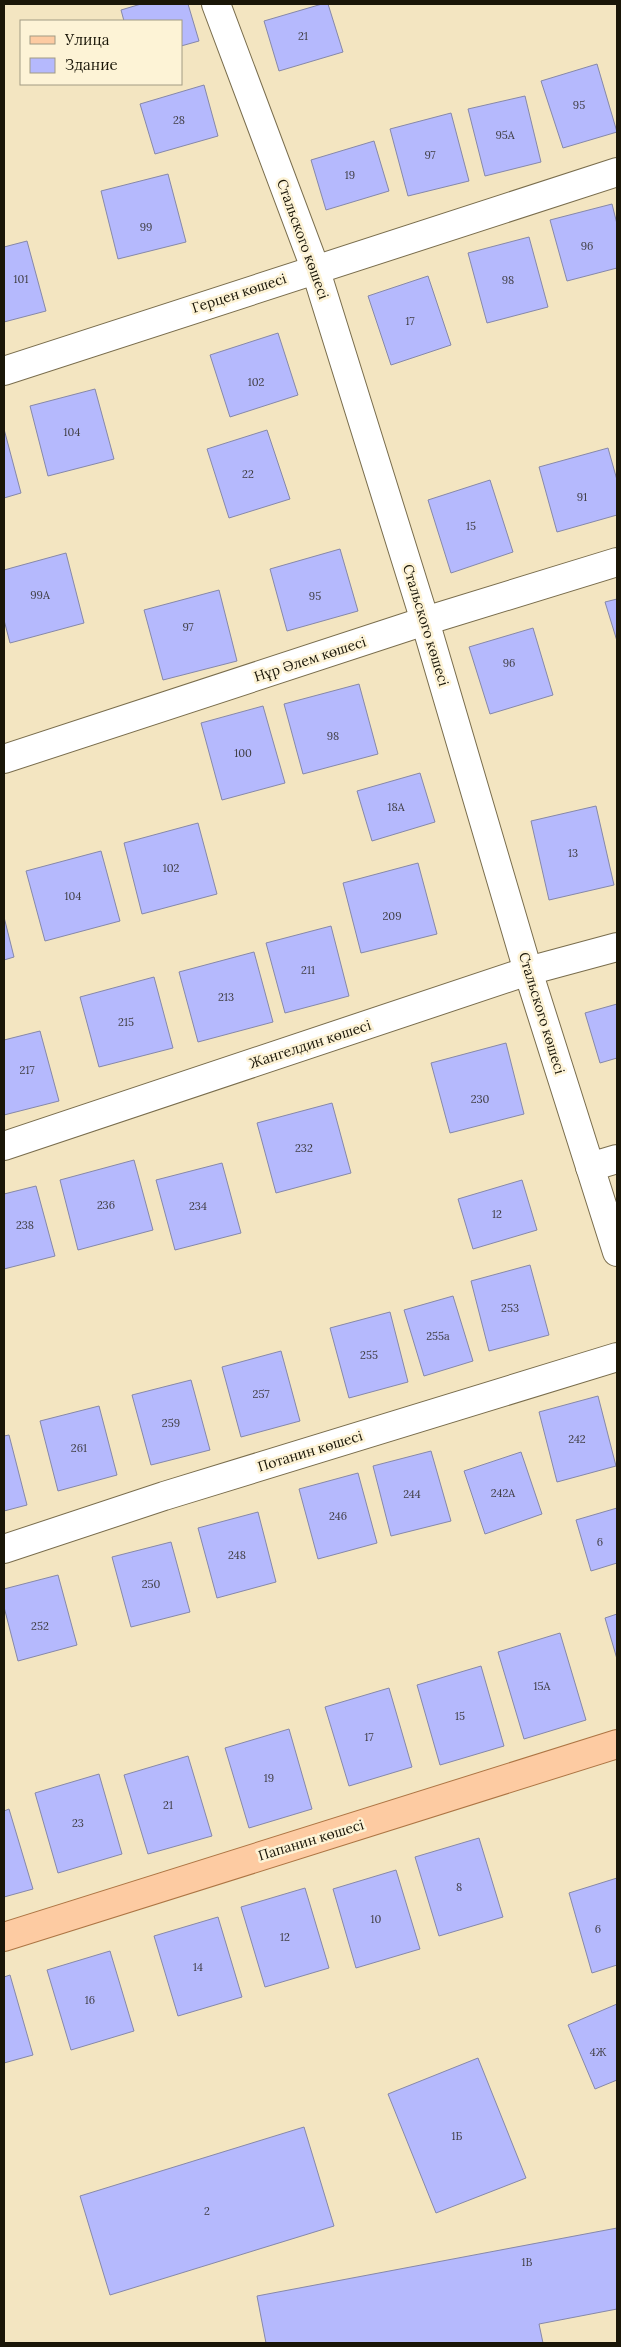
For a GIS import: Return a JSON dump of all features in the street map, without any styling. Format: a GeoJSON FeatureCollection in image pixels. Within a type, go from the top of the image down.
{"type":"FeatureCollection","features":[{"type":"Feature","properties":{"kind":"main road","name":"Папанин көшесі"},"geometry":{"type":"LineString","coordinates":[[4,1937],[617,1744]]}},
{"type":"Feature","properties":{"kind":"street","name":"Стальского көшесі"},"geometry":{"type":"LineString","coordinates":[[216,4],[314,268],[425,621],[528,971],[617,1252]]}},
{"type":"Feature","properties":{"kind":"street","name":"Герцен көшесі"},"geometry":{"type":"LineString","coordinates":[[4,371],[314,268],[617,172]]}},
{"type":"Feature","properties":{"kind":"street","name":"Нұр Әлем көшесі"},"geometry":{"type":"LineString","coordinates":[[4,759],[425,621],[617,562]]}},
{"type":"Feature","properties":{"kind":"street","name":"Жангелдин көшесі"},"geometry":{"type":"LineString","coordinates":[[4,1146],[528,971],[617,947]]}},
{"type":"Feature","properties":{"kind":"street"},"geometry":{"type":"LineString","coordinates":[[590,1168],[617,1159]]}},
{"type":"Feature","properties":{"kind":"street","name":"Потанин көшесі"},"geometry":{"type":"LineString","coordinates":[[4,1549],[173,1493],[617,1357]]}},
{"type":"Feature","properties":{"kind":"building"},"geometry":{"type":"Polygon","coordinates":[[[141,4],[188,4],[199,41],[182,46],[182,20],[124,20],[121,10],[141,4]]]}},
{"type":"Feature","properties":{"kind":"building"},"geometry":{"type":"Polygon","coordinates":[[[322,4],[328,4],[343,52],[279,71],[264,21],[322,4]]]}},
{"type":"Feature","properties":{"kind":"building"},"geometry":{"type":"Polygon","coordinates":[[[597,64],[617,132],[563,148],[541,81],[597,64]]]}},
{"type":"Feature","properties":{"kind":"building"},"geometry":{"type":"Polygon","coordinates":[[[204,85],[218,136],[155,154],[140,104],[204,85]]]}},
{"type":"Feature","properties":{"kind":"building"},"geometry":{"type":"Polygon","coordinates":[[[525,96],[541,162],[485,176],[468,109],[525,96]]]}},
{"type":"Feature","properties":{"kind":"building"},"geometry":{"type":"Polygon","coordinates":[[[451,113],[469,181],[408,196],[390,129],[451,113]]]}},
{"type":"Feature","properties":{"kind":"building"},"geometry":{"type":"Polygon","coordinates":[[[374,141],[389,191],[326,210],[311,160],[374,141]]]}},
{"type":"Feature","properties":{"kind":"building"},"geometry":{"type":"Polygon","coordinates":[[[168,174],[186,242],[118,259],[101,191],[168,174]]]}},
{"type":"Feature","properties":{"kind":"building"},"geometry":{"type":"Polygon","coordinates":[[[612,204],[617,224],[617,268],[567,281],[550,220],[612,204]]]}},
{"type":"Feature","properties":{"kind":"building"},"geometry":{"type":"Polygon","coordinates":[[[529,237],[548,307],[487,323],[468,253],[529,237]]]}},
{"type":"Feature","properties":{"kind":"building"},"geometry":{"type":"Polygon","coordinates":[[[27,241],[46,311],[4,322],[4,247],[27,241]]]}},
{"type":"Feature","properties":{"kind":"building"},"geometry":{"type":"Polygon","coordinates":[[[428,276],[451,345],[391,365],[368,296],[428,276]]]}},
{"type":"Feature","properties":{"kind":"building"},"geometry":{"type":"Polygon","coordinates":[[[278,333],[298,395],[230,417],[210,355],[278,333]]]}},
{"type":"Feature","properties":{"kind":"building"},"geometry":{"type":"Polygon","coordinates":[[[95,389],[114,459],[48,476],[30,406],[95,389]]]}},
{"type":"Feature","properties":{"kind":"building"},"geometry":{"type":"Polygon","coordinates":[[[4,429],[21,493],[4,498],[4,429]]]}},
{"type":"Feature","properties":{"kind":"building"},"geometry":{"type":"Polygon","coordinates":[[[267,430],[290,499],[229,518],[207,449],[267,430]]]}},
{"type":"Feature","properties":{"kind":"building"},"geometry":{"type":"Polygon","coordinates":[[[608,448],[617,480],[617,515],[557,532],[539,467],[608,448]]]}},
{"type":"Feature","properties":{"kind":"building"},"geometry":{"type":"Polygon","coordinates":[[[490,480],[513,552],[451,573],[428,500],[490,480]]]}},
{"type":"Feature","properties":{"kind":"building"},"geometry":{"type":"Polygon","coordinates":[[[340,549],[358,611],[287,631],[270,569],[340,549]]]}},
{"type":"Feature","properties":{"kind":"building"},"geometry":{"type":"Polygon","coordinates":[[[66,553],[84,623],[10,643],[4,620],[4,570],[66,553]]]}},
{"type":"Feature","properties":{"kind":"building"},"geometry":{"type":"Polygon","coordinates":[[[219,590],[237,661],[163,680],[144,610],[219,590]]]}},
{"type":"Feature","properties":{"kind":"building"},"geometry":{"type":"Polygon","coordinates":[[[617,599],[617,641],[605,602],[617,599]]]}},
{"type":"Feature","properties":{"kind":"building"},"geometry":{"type":"Polygon","coordinates":[[[533,628],[553,695],[490,714],[469,647],[533,628]]]}},
{"type":"Feature","properties":{"kind":"building"},"geometry":{"type":"Polygon","coordinates":[[[359,684],[378,754],[303,774],[284,704],[359,684]]]}},
{"type":"Feature","properties":{"kind":"building"},"geometry":{"type":"Polygon","coordinates":[[[263,706],[285,783],[222,800],[201,723],[263,706]]]}},
{"type":"Feature","properties":{"kind":"building"},"geometry":{"type":"Polygon","coordinates":[[[420,773],[435,822],[372,841],[357,791],[420,773]]]}},
{"type":"Feature","properties":{"kind":"building"},"geometry":{"type":"Polygon","coordinates":[[[596,806],[614,885],[549,900],[531,821],[596,806]]]}},
{"type":"Feature","properties":{"kind":"building"},"geometry":{"type":"Polygon","coordinates":[[[198,823],[217,894],[142,914],[124,843],[198,823]]]}},
{"type":"Feature","properties":{"kind":"building"},"geometry":{"type":"Polygon","coordinates":[[[101,851],[120,921],[45,941],[26,871],[101,851]]]}},
{"type":"Feature","properties":{"kind":"building"},"geometry":{"type":"Polygon","coordinates":[[[418,863],[437,934],[361,953],[343,883],[418,863]]]}},
{"type":"Feature","properties":{"kind":"building"},"geometry":{"type":"Polygon","coordinates":[[[4,917],[14,957],[4,960],[4,917]]]}},
{"type":"Feature","properties":{"kind":"building"},"geometry":{"type":"Polygon","coordinates":[[[331,926],[349,996],[285,1013],[266,943],[331,926]]]}},
{"type":"Feature","properties":{"kind":"building"},"geometry":{"type":"Polygon","coordinates":[[[254,952],[273,1022],[198,1042],[179,972],[254,952]]]}},
{"type":"Feature","properties":{"kind":"building"},"geometry":{"type":"Polygon","coordinates":[[[154,977],[173,1048],[99,1067],[80,997],[154,977]]]}},
{"type":"Feature","properties":{"kind":"building"},"geometry":{"type":"Polygon","coordinates":[[[617,1004],[617,1058],[600,1063],[585,1013],[617,1004]]]}},
{"type":"Feature","properties":{"kind":"building"},"geometry":{"type":"Polygon","coordinates":[[[40,1031],[59,1101],[4,1115],[4,1040],[40,1031]]]}},
{"type":"Feature","properties":{"kind":"building"},"geometry":{"type":"Polygon","coordinates":[[[506,1043],[524,1114],[450,1133],[431,1063],[506,1043]]]}},
{"type":"Feature","properties":{"kind":"building"},"geometry":{"type":"Polygon","coordinates":[[[332,1103],[351,1173],[276,1193],[257,1123],[332,1103]]]}},
{"type":"Feature","properties":{"kind":"building"},"geometry":{"type":"Polygon","coordinates":[[[134,1160],[153,1230],[78,1250],[60,1180],[134,1160]]]}},
{"type":"Feature","properties":{"kind":"building"},"geometry":{"type":"Polygon","coordinates":[[[222,1163],[241,1233],[175,1250],[156,1180],[222,1163]]]}},
{"type":"Feature","properties":{"kind":"building"},"geometry":{"type":"Polygon","coordinates":[[[522,1180],[537,1230],[473,1249],[458,1199],[522,1180]]]}},
{"type":"Feature","properties":{"kind":"building"},"geometry":{"type":"Polygon","coordinates":[[[36,1186],[55,1256],[4,1269],[4,1194],[36,1186]]]}},
{"type":"Feature","properties":{"kind":"building"},"geometry":{"type":"Polygon","coordinates":[[[530,1265],[549,1335],[489,1351],[471,1281],[530,1265]]]}},
{"type":"Feature","properties":{"kind":"building"},"geometry":{"type":"Polygon","coordinates":[[[453,1296],[473,1361],[424,1376],[404,1310],[453,1296]]]}},
{"type":"Feature","properties":{"kind":"building"},"geometry":{"type":"Polygon","coordinates":[[[390,1312],[408,1382],[349,1398],[330,1328],[390,1312]]]}},
{"type":"Feature","properties":{"kind":"building"},"geometry":{"type":"Polygon","coordinates":[[[281,1351],[300,1421],[241,1437],[222,1367],[281,1351]]]}},
{"type":"Feature","properties":{"kind":"building"},"geometry":{"type":"Polygon","coordinates":[[[191,1380],[210,1450],[151,1465],[132,1395],[191,1380]]]}},
{"type":"Feature","properties":{"kind":"building"},"geometry":{"type":"Polygon","coordinates":[[[598,1396],[616,1466],[557,1482],[539,1412],[598,1396]]]}},
{"type":"Feature","properties":{"kind":"building"},"geometry":{"type":"Polygon","coordinates":[[[99,1406],[117,1475],[58,1491],[40,1421],[99,1406]]]}},
{"type":"Feature","properties":{"kind":"building"},"geometry":{"type":"Polygon","coordinates":[[[9,1435],[27,1505],[4,1511],[4,1436],[9,1435]]]}},
{"type":"Feature","properties":{"kind":"building"},"geometry":{"type":"Polygon","coordinates":[[[431,1451],[451,1521],[391,1536],[373,1466],[431,1451]]]}},
{"type":"Feature","properties":{"kind":"building"},"geometry":{"type":"Polygon","coordinates":[[[521,1452],[542,1514],[485,1534],[464,1471],[521,1452]]]}},
{"type":"Feature","properties":{"kind":"building"},"geometry":{"type":"Polygon","coordinates":[[[358,1473],[377,1543],[318,1559],[299,1489],[358,1473]]]}},
{"type":"Feature","properties":{"kind":"building"},"geometry":{"type":"Polygon","coordinates":[[[617,1508],[617,1563],[591,1571],[576,1520],[617,1508]]]}},
{"type":"Feature","properties":{"kind":"building"},"geometry":{"type":"Polygon","coordinates":[[[258,1512],[276,1582],[217,1598],[198,1528],[258,1512]]]}},
{"type":"Feature","properties":{"kind":"building"},"geometry":{"type":"Polygon","coordinates":[[[171,1542],[190,1612],[131,1627],[112,1557],[171,1542]]]}},
{"type":"Feature","properties":{"kind":"building"},"geometry":{"type":"Polygon","coordinates":[[[58,1575],[77,1645],[18,1661],[4,1607],[4,1589],[58,1575]]]}},
{"type":"Feature","properties":{"kind":"building"},"geometry":{"type":"Polygon","coordinates":[[[617,1614],[617,1659],[605,1618],[617,1614]]]}},
{"type":"Feature","properties":{"kind":"building"},"geometry":{"type":"Polygon","coordinates":[[[560,1633],[586,1720],[524,1739],[498,1652],[560,1633]]]}},
{"type":"Feature","properties":{"kind":"building"},"geometry":{"type":"Polygon","coordinates":[[[481,1666],[504,1746],[440,1765],[417,1685],[481,1666]]]}},
{"type":"Feature","properties":{"kind":"building"},"geometry":{"type":"Polygon","coordinates":[[[389,1688],[412,1767],[349,1786],[325,1707],[389,1688]]]}},
{"type":"Feature","properties":{"kind":"building"},"geometry":{"type":"Polygon","coordinates":[[[289,1729],[312,1809],[249,1828],[225,1748],[289,1729]]]}},
{"type":"Feature","properties":{"kind":"building"},"geometry":{"type":"Polygon","coordinates":[[[188,1756],[212,1836],[148,1854],[124,1775],[188,1756]]]}},
{"type":"Feature","properties":{"kind":"building"},"geometry":{"type":"Polygon","coordinates":[[[99,1774],[122,1854],[58,1873],[35,1793],[99,1774]]]}},
{"type":"Feature","properties":{"kind":"building"},"geometry":{"type":"Polygon","coordinates":[[[9,1809],[33,1889],[4,1897],[4,1811],[9,1809]]]}},
{"type":"Feature","properties":{"kind":"building"},"geometry":{"type":"Polygon","coordinates":[[[479,1838],[503,1917],[439,1936],[415,1857],[479,1838]]]}},
{"type":"Feature","properties":{"kind":"building"},"geometry":{"type":"Polygon","coordinates":[[[396,1870],[420,1949],[356,1968],[333,1889],[396,1870]]]}},
{"type":"Feature","properties":{"kind":"building"},"geometry":{"type":"Polygon","coordinates":[[[617,1878],[617,1965],[592,1973],[569,1893],[617,1878]]]}},
{"type":"Feature","properties":{"kind":"building"},"geometry":{"type":"Polygon","coordinates":[[[305,1888],[329,1968],[265,1987],[241,1907],[305,1888]]]}},
{"type":"Feature","properties":{"kind":"building"},"geometry":{"type":"Polygon","coordinates":[[[218,1917],[242,1997],[178,2016],[154,1936],[218,1917]]]}},
{"type":"Feature","properties":{"kind":"building"},"geometry":{"type":"Polygon","coordinates":[[[110,1951],[134,2031],[71,2050],[47,1970],[110,1951]]]}},
{"type":"Feature","properties":{"kind":"building"},"geometry":{"type":"Polygon","coordinates":[[[10,1975],[33,2055],[4,2063],[4,1977],[10,1975]]]}},
{"type":"Feature","properties":{"kind":"building"},"geometry":{"type":"Polygon","coordinates":[[[617,2004],[617,2080],[595,2089],[568,2025],[617,2004]]]}},
{"type":"Feature","properties":{"kind":"building"},"geometry":{"type":"Polygon","coordinates":[[[478,2058],[526,2178],[436,2213],[388,2094],[478,2058]]]}},
{"type":"Feature","properties":{"kind":"building"},"geometry":{"type":"Polygon","coordinates":[[[304,2127],[334,2226],[110,2295],[80,2196],[304,2127]]]}},
{"type":"Feature","properties":{"kind":"building"},"geometry":{"type":"Polygon","coordinates":[[[617,2228],[617,2309],[539,2324],[543,2343],[266,2343],[257,2296],[617,2228]]]}}]}
